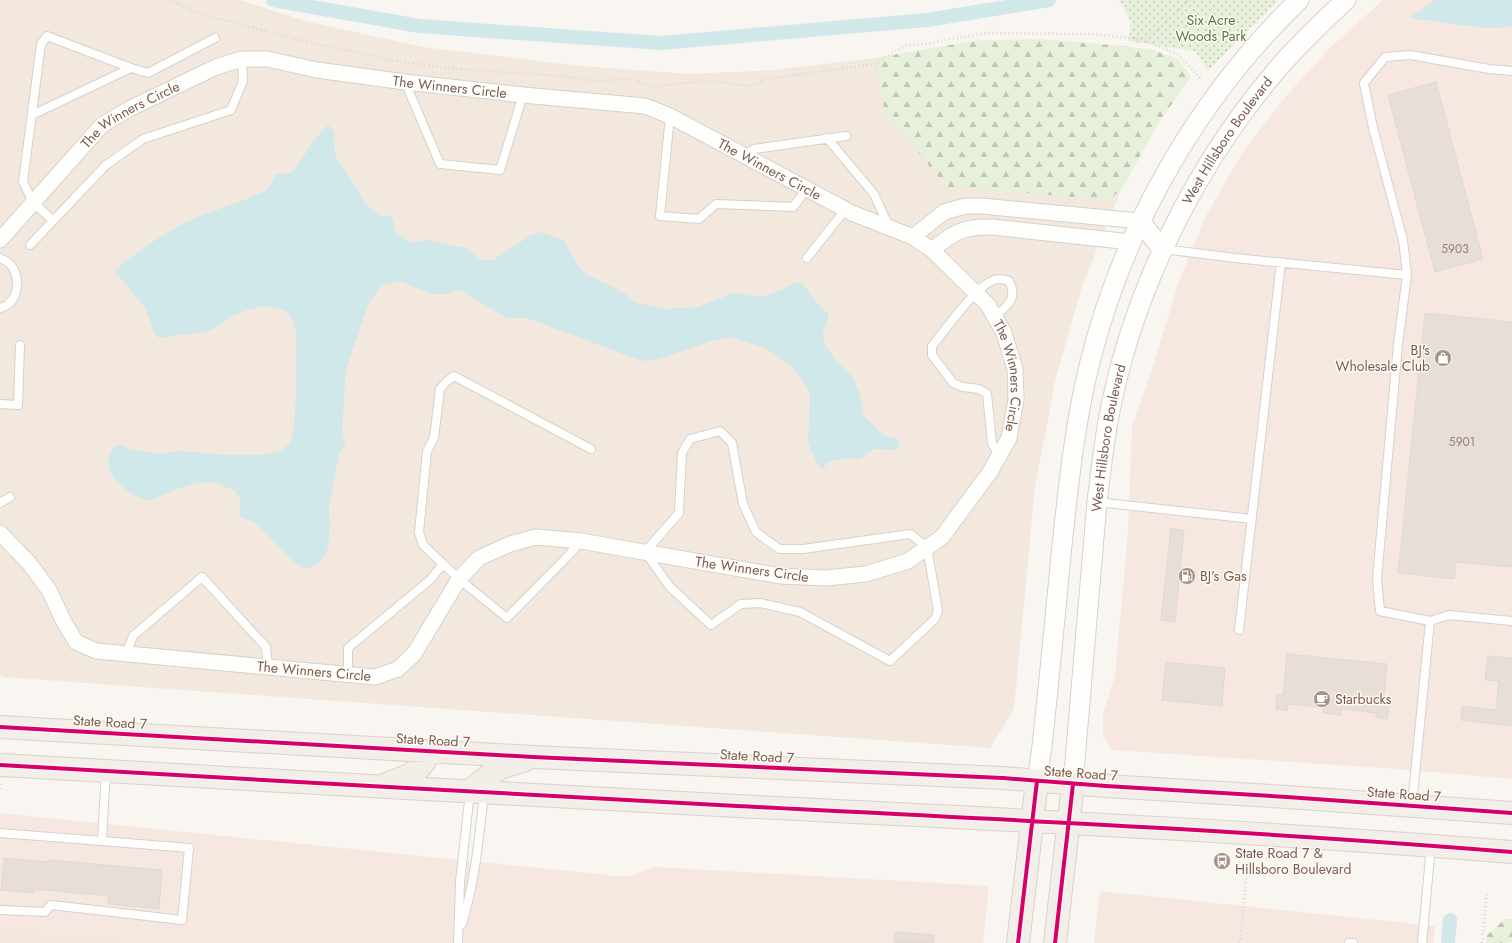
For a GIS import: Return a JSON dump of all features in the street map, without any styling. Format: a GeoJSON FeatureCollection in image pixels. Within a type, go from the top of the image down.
{"type":"FeatureCollection","features":[{"type":"Feature","properties":{"kind":"main road","name":"State Road 7"},"geometry":{"type":"LineString","coordinates":[[0,726],[534,757],[995,778],[1512,813]]}},
{"type":"Feature","properties":{"kind":"main road"},"geometry":{"type":"LineString","coordinates":[[380,786],[409,776],[420,768],[430,751]]}},
{"type":"Feature","properties":{"kind":"main road"},"geometry":{"type":"LineString","coordinates":[[477,792],[488,776],[500,768],[534,757]]}},
{"type":"Feature","properties":{"kind":"main road"},"geometry":{"type":"LineString","coordinates":[[0,765],[477,792],[1068,822],[1286,835],[1512,852]]}},
{"type":"Feature","properties":{"kind":"main road"},"geometry":{"type":"LineString","coordinates":[[1018,943],[1037,781]]}},
{"type":"Feature","properties":{"kind":"main road","name":"West Hillsboro Boulevard"},"geometry":{"type":"LineString","coordinates":[[1056,943],[1073,784]]}},
{"type":"Feature","properties":{"kind":"street"},"geometry":{"type":"LineString","coordinates":[[1037,781],[1042,746],[1070,466],[1090,361],[1110,297],[1140,221],[1171,165],[1204,113],[1250,55],[1299,0]]}},
{"type":"Feature","properties":{"kind":"street","name":"West Hillsboro Boulevard"},"geometry":{"type":"LineString","coordinates":[[1073,784],[1097,502],[1107,426],[1118,378],[1135,320],[1162,249],[1200,179],[1222,144],[1251,103],[1290,55],[1346,0]]}},
{"type":"Feature","properties":{"kind":"street","name":"The Winners Circle"},"geometry":{"type":"LineString","coordinates":[[0,240],[102,125],[131,108],[216,67],[242,59],[268,59],[317,70],[406,82],[523,95],[645,106],[670,116],[845,210],[914,237],[932,250],[988,305],[995,316],[1004,333],[1015,369],[1016,400],[1009,438],[990,472],[942,537],[908,561],[866,574],[826,578],[782,576],[581,541],[536,537],[510,544],[479,558],[459,579],[414,654],[398,669],[375,677],[96,651],[76,642],[64,622],[49,590],[29,564],[0,533]]}},
{"type":"Feature","properties":{"kind":"street"},"geometry":{"type":"LineString","coordinates":[[914,237],[944,212],[965,206],[982,206],[1140,221],[1162,249]]}},
{"type":"Feature","properties":{"kind":"street"},"geometry":{"type":"LineString","coordinates":[[1011,229],[1013,209]]}},
{"type":"Feature","properties":{"kind":"street"},"geometry":{"type":"LineString","coordinates":[[932,250],[951,235],[974,226],[1131,242],[1162,249]]}},
{"type":"Feature","properties":{"kind":"lane"},"geometry":{"type":"LineString","coordinates":[[53,221],[33,202],[23,182],[41,44],[47,36],[148,73],[215,38]]}},
{"type":"Feature","properties":{"kind":"lane"},"geometry":{"type":"LineString","coordinates":[[1512,71],[1489,69],[1410,55],[1385,58],[1364,83],[1373,128],[1403,240],[1407,275],[1398,344],[1377,579],[1380,611],[1430,621],[1449,615],[1512,621]]}},
{"type":"Feature","properties":{"kind":"lane"},"geometry":{"type":"LineString","coordinates":[[30,244],[106,165],[143,139],[231,110],[242,81],[242,59]]}},
{"type":"Feature","properties":{"kind":"lane"},"geometry":{"type":"LineString","coordinates":[[32,115],[131,68]]}},
{"type":"Feature","properties":{"kind":"lane"},"geometry":{"type":"LineString","coordinates":[[406,82],[440,164],[500,170],[523,95]]}},
{"type":"Feature","properties":{"kind":"lane"},"geometry":{"type":"LineString","coordinates":[[670,116],[660,216],[699,219],[716,204],[793,207],[806,189]]}},
{"type":"Feature","properties":{"kind":"lane"},"geometry":{"type":"LineString","coordinates":[[745,156],[754,149],[846,136]]}},
{"type":"Feature","properties":{"kind":"lane"},"geometry":{"type":"LineString","coordinates":[[827,138],[874,194],[891,229]]}},
{"type":"Feature","properties":{"kind":"lane"},"geometry":{"type":"LineString","coordinates":[[807,258],[845,210]]}},
{"type":"Feature","properties":{"kind":"lane"},"geometry":{"type":"LineString","coordinates":[[1162,249],[1407,275]]}},
{"type":"Feature","properties":{"kind":"lane"},"geometry":{"type":"LineString","coordinates":[[0,258],[10,264],[17,276],[17,289],[14,300],[0,308]]}},
{"type":"Feature","properties":{"kind":"lane"},"geometry":{"type":"LineString","coordinates":[[1240,630],[1281,262]]}},
{"type":"Feature","properties":{"kind":"lane"},"geometry":{"type":"LineString","coordinates":[[995,316],[1008,306],[1012,298],[1013,289],[1009,281],[1002,279],[993,280],[975,293],[932,346],[932,355],[953,383],[963,388],[979,389],[987,394],[992,443],[999,456]]}},
{"type":"Feature","properties":{"kind":"lane"},"geometry":{"type":"LineString","coordinates":[[0,404],[18,405],[20,345]]}},
{"type":"Feature","properties":{"kind":"lane"},"geometry":{"type":"LineString","coordinates":[[581,541],[507,618],[459,579],[423,545],[419,532],[427,451],[434,438],[440,389],[454,376],[591,449]]}},
{"type":"Feature","properties":{"kind":"lane"},"geometry":{"type":"LineString","coordinates":[[720,431],[732,443],[743,504],[756,532],[779,549],[803,549],[910,534],[927,548],[938,611],[935,619],[890,661],[800,612],[760,603],[741,604],[711,626],[670,587],[645,552],[679,513],[682,453],[690,439],[720,431]]}},
{"type":"Feature","properties":{"kind":"lane"},"geometry":{"type":"LineString","coordinates":[[0,503],[10,497]]}},
{"type":"Feature","properties":{"kind":"lane"},"geometry":{"type":"LineString","coordinates":[[1097,502],[1252,518]]}},
{"type":"Feature","properties":{"kind":"lane"},"geometry":{"type":"LineString","coordinates":[[348,675],[348,648],[430,580],[443,564]]}},
{"type":"Feature","properties":{"kind":"lane"},"geometry":{"type":"LineString","coordinates":[[126,654],[132,636],[202,577],[266,647],[268,667]]}},
{"type":"Feature","properties":{"kind":"lane"},"geometry":{"type":"LineString","coordinates":[[1412,806],[1430,621]]}},
{"type":"Feature","properties":{"kind":"lane"},"geometry":{"type":"LineString","coordinates":[[102,841],[106,771]]}},
{"type":"Feature","properties":{"kind":"lane"},"geometry":{"type":"LineString","coordinates":[[458,943],[460,882],[477,792]]}},
{"type":"Feature","properties":{"kind":"lane"},"geometry":{"type":"LineString","coordinates":[[459,933],[475,875],[477,792]]}},
{"type":"Feature","properties":{"kind":"lane"},"geometry":{"type":"LineString","coordinates":[[0,833],[189,848],[182,920],[51,905],[45,912],[0,910]]}},
{"type":"Feature","properties":{"kind":"lane"},"geometry":{"type":"LineString","coordinates":[[1422,943],[1432,845]]}},
{"type":"Feature","properties":{"kind":"path"},"geometry":{"type":"LineString","coordinates":[[169,0],[201,14],[300,40],[396,61],[455,69],[563,76],[594,81],[633,79],[655,87],[713,81],[747,86],[766,79],[876,64],[908,45],[929,44],[988,33],[1094,34],[1144,40],[1179,55],[1202,80]]}},
{"type":"Feature","properties":{"kind":"path"},"geometry":{"type":"LineString","coordinates":[[1144,40],[1167,21],[1188,0]]}},
{"type":"Feature","properties":{"kind":"path"},"geometry":{"type":"LineString","coordinates":[[1240,943],[1248,860]]}},
{"type":"Feature","properties":{"kind":"path"},"geometry":{"type":"LineString","coordinates":[[1482,943],[1487,892]]}},
{"type":"Feature","properties":{"kind":"shaded area"},"geometry":{"type":"Polygon","coordinates":[[[0,0],[240,0],[309,22],[423,47],[581,66],[690,74],[773,70],[876,58],[973,41],[1036,39],[1113,45],[1153,50],[1177,59],[1191,77],[1159,122],[1121,190],[1082,286],[1056,377],[1035,487],[1014,709],[990,748],[3,677],[0,675],[0,0]]]}},
{"type":"Feature","properties":{"kind":"shaded area"},"geometry":{"type":"Polygon","coordinates":[[[1383,0],[1512,0],[1512,779],[1397,769],[1112,750],[1103,736],[1103,715],[1115,675],[1128,532],[1132,427],[1153,366],[1179,281],[1207,214],[1243,152],[1286,96],[1332,46],[1383,0]]]}},
{"type":"Feature","properties":{"kind":"shaded area"},"geometry":{"type":"Polygon","coordinates":[[[0,813],[627,877],[655,867],[989,886],[983,943],[159,943],[0,927],[0,813]]]}},
{"type":"Feature","properties":{"kind":"shaded area"},"geometry":{"type":"Polygon","coordinates":[[[1100,891],[1435,926],[1433,943],[1094,943],[1100,891]]]}},
{"type":"Feature","properties":{"kind":"shaded area"},"geometry":{"type":"Polygon","coordinates":[[[0,927],[159,943],[0,943],[0,927]]]}},
{"type":"Feature","properties":{"kind":"green space","name":"Six Acre Woods Park"},"geometry":{"type":"Polygon","coordinates":[[[1119,0],[1278,0],[1208,71],[1195,51],[1129,41],[1131,22],[1119,0]]]}},
{"type":"Feature","properties":{"kind":"green space"},"geometry":{"type":"Polygon","coordinates":[[[1036,39],[1113,45],[1153,50],[1177,59],[1191,77],[1159,122],[1121,190],[1108,200],[967,188],[949,190],[885,113],[876,58],[973,41],[1036,39]]]}},
{"type":"Feature","properties":{"kind":"green space"},"geometry":{"type":"Polygon","coordinates":[[[1505,919],[1512,919],[1512,943],[1486,943],[1487,935],[1505,919]]]}},
{"type":"Feature","properties":{"kind":"water"},"geometry":{"type":"Polygon","coordinates":[[[1435,0],[1512,0],[1512,27],[1484,28],[1409,18],[1435,0]]]}},
{"type":"Feature","properties":{"kind":"water"},"geometry":{"type":"Polygon","coordinates":[[[328,125],[334,131],[335,153],[337,159],[364,201],[371,209],[382,217],[390,215],[393,218],[396,232],[411,243],[428,240],[470,249],[480,260],[493,260],[531,235],[541,232],[564,240],[577,265],[586,274],[621,291],[637,303],[667,309],[698,307],[733,293],[760,297],[781,290],[795,283],[802,283],[822,309],[828,313],[823,332],[824,343],[834,358],[854,379],[860,395],[864,416],[885,436],[898,439],[900,446],[896,450],[874,449],[860,459],[848,458],[827,462],[823,470],[819,467],[808,443],[810,397],[808,388],[792,367],[765,348],[730,337],[711,341],[658,359],[642,361],[527,318],[507,318],[459,290],[449,294],[431,294],[400,281],[381,285],[368,305],[346,369],[342,436],[346,444],[339,454],[329,505],[330,527],[328,547],[319,563],[313,567],[304,568],[294,562],[255,522],[241,518],[239,514],[240,499],[234,491],[223,486],[204,482],[192,484],[150,500],[138,497],[117,482],[109,470],[108,459],[115,446],[122,445],[127,449],[158,454],[181,451],[228,455],[263,455],[279,452],[291,442],[296,400],[296,334],[295,325],[288,314],[274,307],[266,307],[240,313],[207,331],[159,338],[155,334],[145,307],[114,271],[152,242],[183,224],[267,190],[276,174],[291,173],[317,136],[328,125]]]}},
{"type":"Feature","properties":{"kind":"building"},"geometry":{"type":"Polygon","coordinates":[[[1436,82],[1483,259],[1435,272],[1388,95],[1436,82]]]}},
{"type":"Feature","properties":{"kind":"building"},"geometry":{"type":"Polygon","coordinates":[[[1425,313],[1512,322],[1512,567],[1456,562],[1454,579],[1398,573],[1425,313]]]}},
{"type":"Feature","properties":{"kind":"building"},"geometry":{"type":"Polygon","coordinates":[[[1171,528],[1184,530],[1175,622],[1161,620],[1171,528]]]}},
{"type":"Feature","properties":{"kind":"building"},"geometry":{"type":"Polygon","coordinates":[[[1287,654],[1387,664],[1383,706],[1389,707],[1387,719],[1376,717],[1376,713],[1342,709],[1341,715],[1323,713],[1323,707],[1288,704],[1287,711],[1276,709],[1277,695],[1283,695],[1287,654]]]}},
{"type":"Feature","properties":{"kind":"building"},"geometry":{"type":"Polygon","coordinates":[[[1488,656],[1512,658],[1512,726],[1461,720],[1462,706],[1496,710],[1499,681],[1485,680],[1488,656]]]}},
{"type":"Feature","properties":{"kind":"building"},"geometry":{"type":"Polygon","coordinates":[[[1166,662],[1225,668],[1222,706],[1162,700],[1166,662]]]}},
{"type":"Feature","properties":{"kind":"building"},"geometry":{"type":"Polygon","coordinates":[[[4,858],[47,862],[48,860],[162,870],[159,909],[108,904],[108,896],[35,889],[34,893],[1,890],[4,858]]]}},
{"type":"Feature","properties":{"kind":"building"},"geometry":{"type":"Polygon","coordinates":[[[895,932],[934,935],[934,943],[894,943],[895,932]]]}},
{"type":"Feature","properties":{"kind":"waterway"},"geometry":{"type":"LineString","coordinates":[[273,0],[419,26],[661,43],[927,20],[1049,0]]}},
{"type":"Feature","properties":{"kind":"waterway"},"geometry":{"type":"LineString","coordinates":[[1448,943],[1450,920]]}},
{"type":"Feature","properties":{"kind":"cycle path"},"geometry":{"type":"LineString","coordinates":[[0,727],[533,757],[1003,778],[1512,813]]}},
{"type":"Feature","properties":{"kind":"cycle path"},"geometry":{"type":"LineString","coordinates":[[0,765],[1125,826],[1512,852]]}},
{"type":"Feature","properties":{"kind":"cycle path"},"geometry":{"type":"LineString","coordinates":[[1018,943],[1037,781]]}},
{"type":"Feature","properties":{"kind":"cycle path"},"geometry":{"type":"LineString","coordinates":[[1055,943],[1073,784]]}},
{"type":"Feature","properties":{"kind":"place","name":"BJ's Wholesale Club"},"geometry":{"type":"Point","coordinates":[1443,358]}},
{"type":"Feature","properties":{"kind":"place","name":"BJ’s Gas"},"geometry":{"type":"Point","coordinates":[1187,576]}},
{"type":"Feature","properties":{"kind":"place","name":"Starbucks"},"geometry":{"type":"Point","coordinates":[1322,699]}},
{"type":"Feature","properties":{"kind":"place","name":"State Road 7 & Hillsboro Boulevard"},"geometry":{"type":"Point","coordinates":[1222,861]}}]}
